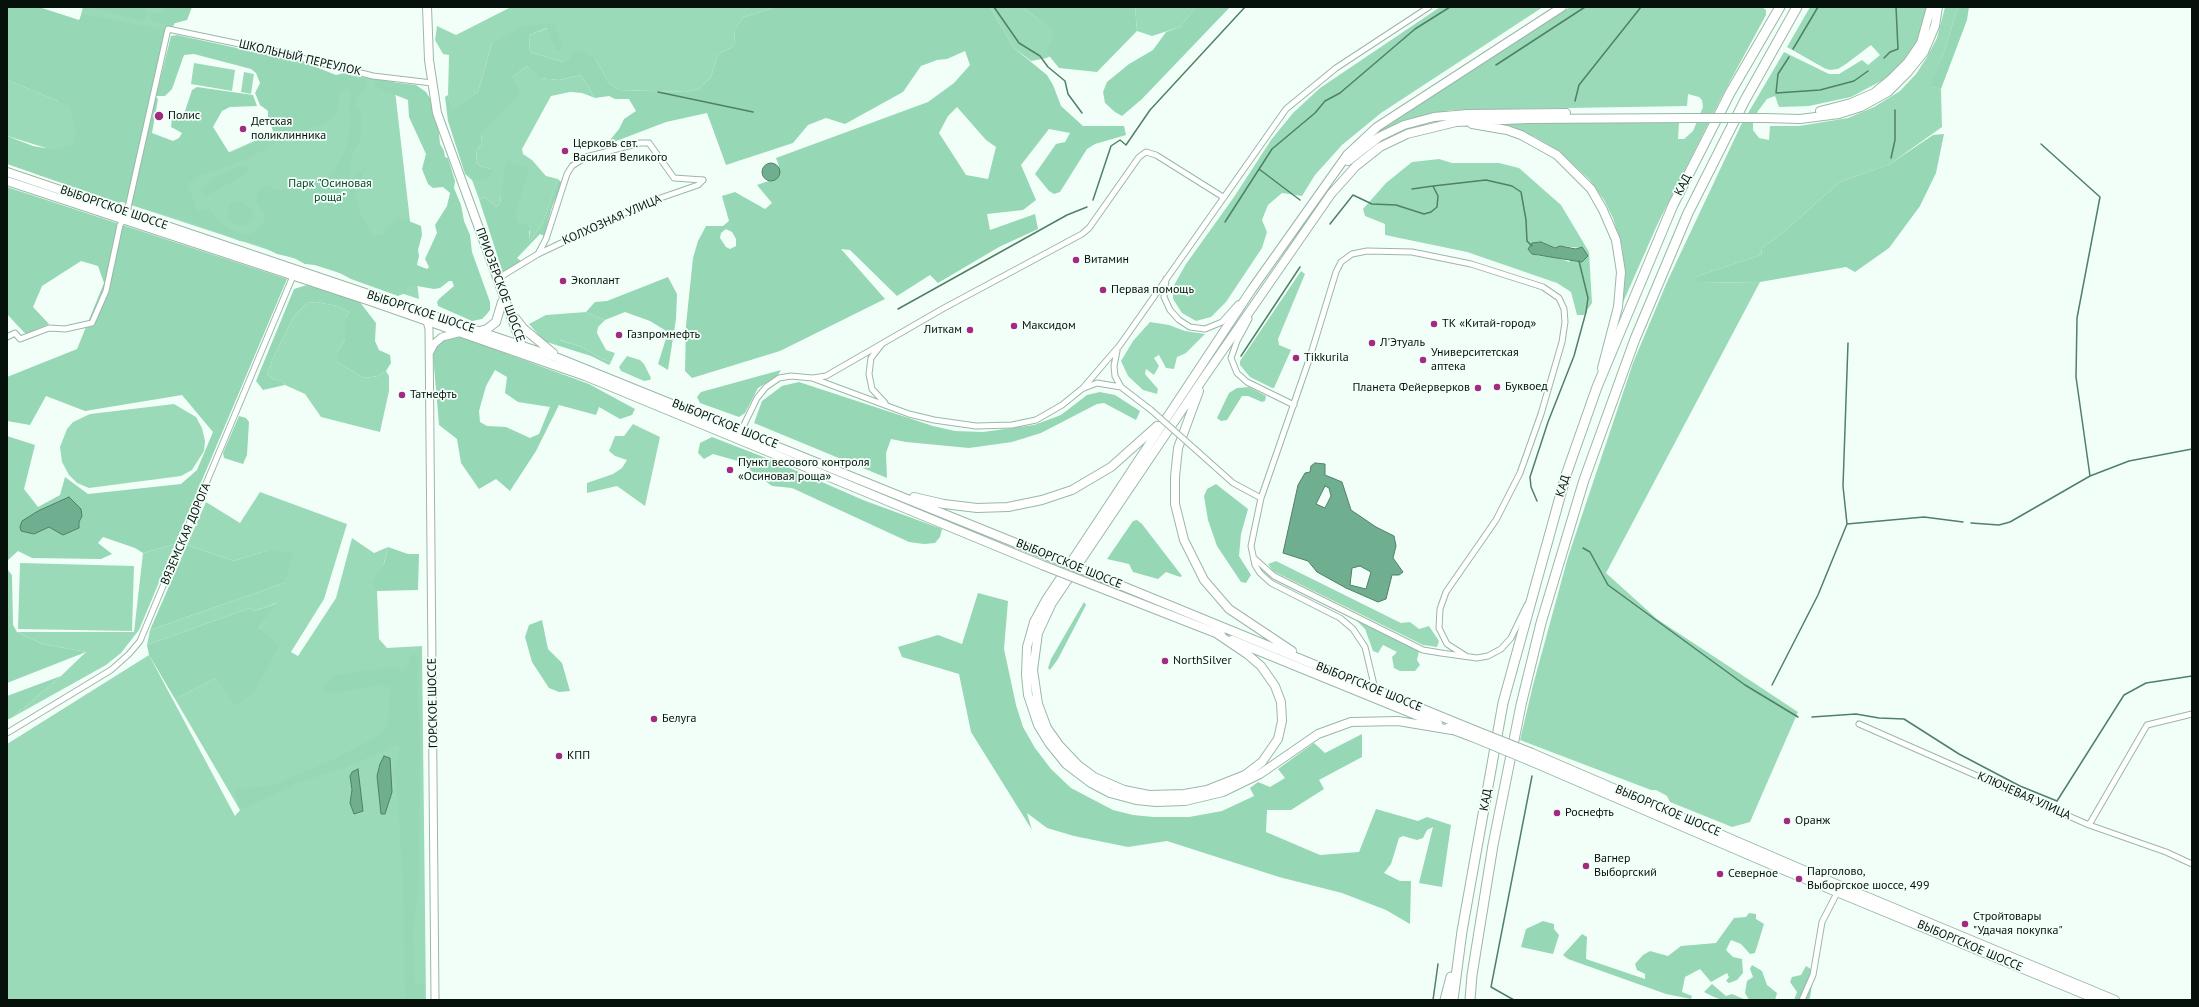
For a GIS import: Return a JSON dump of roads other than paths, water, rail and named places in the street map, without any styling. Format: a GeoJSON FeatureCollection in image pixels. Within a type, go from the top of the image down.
{"type":"FeatureCollection","features":[{"type":"Feature","properties":{"kind":"highway","name":"КАД"},"geometry":{"type":"LineString","coordinates":[[1453,1000],[1462,931],[1503,703],[1566,475],[1597,387],[1673,205],[1730,93],[1780,7]]}},
{"type":"Feature","properties":{"kind":"highway","name":"КАД"},"geometry":{"type":"LineString","coordinates":[[1470,1000],[1477,939],[1492,845],[1521,705],[1541,623],[1584,480],[1635,339],[1688,213],[1745,100],[1797,7]]}},
{"type":"Feature","properties":{"kind":"highway"},"geometry":{"type":"LineString","coordinates":[[1445,1000],[1462,931]]}},
{"type":"Feature","properties":{"kind":"highway"},"geometry":{"type":"LineString","coordinates":[[1475,1000],[1478,963],[1477,939]]}},
{"type":"Feature","properties":{"kind":"main road","name":"ПРИОЗЕРСКОЕ ШОССЕ"},"geometry":{"type":"LineString","coordinates":[[427,7],[432,83],[437,113],[468,201],[471,204],[510,312],[521,348]]}},
{"type":"Feature","properties":{"kind":"main road"},"geometry":{"type":"LineString","coordinates":[[1452,730],[1398,721],[1372,720],[1342,724],[1312,737],[1247,781],[1209,796],[1176,802],[1149,802],[1110,792],[1082,777],[1060,757],[1038,725],[1028,695],[1026,670],[1031,631],[1046,600],[1169,414],[1252,289],[1347,154],[1377,127],[1562,7]]}},
{"type":"Feature","properties":{"kind":"main road"},"geometry":{"type":"LineString","coordinates":[[1334,174],[1358,152],[1379,137],[1404,125],[1434,117],[1482,113],[1765,116],[1796,115],[1827,110],[1851,103],[1874,93],[1908,62],[1921,43],[1931,7]]}},
{"type":"Feature","properties":{"kind":"main road"},"geometry":{"type":"LineString","coordinates":[[1765,116],[1800,119],[1839,114],[1861,107],[1888,92],[1908,72],[1924,52],[1935,26],[1938,7]]}},
{"type":"Feature","properties":{"kind":"main road"},"geometry":{"type":"LineString","coordinates":[[1216,633],[1247,654],[1261,666],[1275,686],[1281,702],[1281,731],[1276,744],[1262,762],[1245,775],[1207,790],[1184,794],[1150,795],[1124,790],[1094,777],[1078,765],[1059,745],[1047,728],[1038,704],[1033,680],[1034,648],[1041,625],[1052,603],[1205,376],[1331,194],[1356,166],[1380,147],[1407,134],[1456,122],[1690,116]]}},
{"type":"Feature","properties":{"kind":"main road"},"geometry":{"type":"LineString","coordinates":[[1456,122],[1507,130],[1521,135],[1551,152],[1591,189],[1603,210],[1616,240],[1621,272],[1618,307],[1597,387]]}},
{"type":"Feature","properties":{"kind":"main road","name":"ВЫБОРГСКОЕ ШОССЕ"},"geometry":{"type":"LineString","coordinates":[[7,172],[293,276],[426,319],[479,331],[1042,565],[1216,633],[1452,730],[1473,734]]}},
{"type":"Feature","properties":{"kind":"main road","name":"ВЫБОРГСКОЕ ШОССЕ"},"geometry":{"type":"LineString","coordinates":[[7,180],[126,216],[426,319],[458,332],[558,358],[893,492],[1375,689],[1473,734],[2115,1000]]}},
{"type":"Feature","properties":{"kind":"main road","name":"ПРИОЗЕРСКОЕ ШОССЕ"},"geometry":{"type":"LineString","coordinates":[[468,201],[467,206],[479,242],[521,348]]}},
{"type":"Feature","properties":{"kind":"main road"},"geometry":{"type":"LineString","coordinates":[[479,331],[487,329],[496,322],[502,302]]}},
{"type":"Feature","properties":{"kind":"main road"},"geometry":{"type":"LineString","coordinates":[[510,312],[523,328],[558,358]]}},
{"type":"Feature","properties":{"kind":"main road","name":"ГОРСКОЕ ШОССЕ"},"geometry":{"type":"LineString","coordinates":[[426,319],[429,354],[428,406],[435,1000]]}},
{"type":"Feature","properties":{"kind":"main road","name":"ГОРСКОЕ ШОССЕ"},"geometry":{"type":"LineString","coordinates":[[426,319],[426,395],[428,406]]}},
{"type":"Feature","properties":{"kind":"main road"},"geometry":{"type":"LineString","coordinates":[[429,354],[434,344],[442,337],[458,332]]}},
{"type":"Feature","properties":{"kind":"main road"},"geometry":{"type":"LineString","coordinates":[[1205,376],[1178,448],[1175,477],[1175,504],[1184,540],[1204,580],[1229,609],[1259,631],[1313,664]]}},
{"type":"Feature","properties":{"kind":"main road"},"geometry":{"type":"LineString","coordinates":[[893,492],[944,504],[977,508],[1008,507],[1042,500],[1072,490],[1111,468],[1133,450],[1169,414]]}},
{"type":"Feature","properties":{"kind":"main road","name":"ВЫБОРГСКОЕ ШОССЕ"},"geometry":{"type":"LineString","coordinates":[[1531,757],[1838,891],[2098,1000]]}},
{"type":"Feature","properties":{"kind":"street"},"geometry":{"type":"LineString","coordinates":[[812,378],[909,414],[941,421],[976,426],[1012,425],[1036,420],[1062,405],[1083,388],[1120,345],[1286,109],[1336,68],[1429,7]]}},
{"type":"Feature","properties":{"kind":"street","name":"ШКОЛЬНЫЙ ПЕРЕУЛОК"},"geometry":{"type":"LineString","coordinates":[[126,216],[168,29],[273,51],[373,76],[432,83]]}},
{"type":"Feature","properties":{"kind":"street","name":"КОЛХОЗНАЯ УЛИЦА"},"geometry":{"type":"LineString","coordinates":[[497,279],[538,254],[646,203],[698,185],[703,180],[674,178],[650,143],[640,143],[586,157],[572,166],[567,174],[546,239],[538,254]]}},
{"type":"Feature","properties":{"kind":"street"},"geometry":{"type":"LineString","coordinates":[[741,431],[757,398],[766,387],[779,378],[790,376],[812,378],[826,376],[883,343],[1082,234],[1089,228],[1139,157],[1146,152],[1156,155],[1223,197]]}},
{"type":"Feature","properties":{"kind":"street"},"geometry":{"type":"LineString","coordinates":[[7,338],[15,333],[20,339],[49,328],[65,329],[92,323],[106,291],[120,225],[126,216]]}},
{"type":"Feature","properties":{"kind":"street"},"geometry":{"type":"LineString","coordinates":[[1375,689],[1365,647],[1353,629],[1340,618],[1272,583],[1260,573],[1252,556],[1254,528],[1261,498],[1294,405],[1336,272],[1341,262],[1352,254],[1367,251],[1412,252],[1438,256],[1470,264],[1536,285],[1559,298],[1564,309],[1565,322],[1562,342],[1530,447],[1520,473],[1496,520],[1446,592],[1440,609],[1439,628],[1447,644],[1466,656]]}},
{"type":"Feature","properties":{"kind":"street","name":"ВЯЗЕМСКАЯ ДОРОГА"},"geometry":{"type":"LineString","coordinates":[[7,733],[111,670],[129,654],[140,641],[293,276]]}},
{"type":"Feature","properties":{"kind":"street"},"geometry":{"type":"LineString","coordinates":[[1166,279],[1164,297],[1170,310],[1179,320],[1190,327],[1205,329],[1222,322],[1252,289]]}},
{"type":"Feature","properties":{"kind":"street"},"geometry":{"type":"LineString","coordinates":[[1263,292],[1237,341],[1231,358],[1237,373],[1247,382],[1294,405]]}},
{"type":"Feature","properties":{"kind":"street"},"geometry":{"type":"LineString","coordinates":[[883,343],[872,358],[869,374],[872,389],[887,405]]}},
{"type":"Feature","properties":{"kind":"street"},"geometry":{"type":"LineString","coordinates":[[1120,345],[1115,356],[1114,366],[1115,376],[1121,387],[1150,410],[1233,483],[1261,498]]}},
{"type":"Feature","properties":{"kind":"street"},"geometry":{"type":"LineString","coordinates":[[1083,388],[1097,383],[1121,387]]}},
{"type":"Feature","properties":{"kind":"street"},"geometry":{"type":"LineString","coordinates":[[1252,556],[1274,576],[1423,650],[1477,658],[1488,656],[1501,649],[1511,638],[1522,612],[1530,601]]}},
{"type":"Feature","properties":{"kind":"street"},"geometry":{"type":"LineString","coordinates":[[2089,825],[2147,725],[2192,714]]}},
{"type":"Feature","properties":{"kind":"street","name":"КЛЮЧЕВАЯ УЛИЦА"},"geometry":{"type":"LineString","coordinates":[[1859,724],[2089,825],[2159,850],[2192,864]]}},
{"type":"Feature","properties":{"kind":"street"},"geometry":{"type":"LineString","coordinates":[[1802,1000],[1813,975],[1819,932],[1827,911],[1838,891]]}},
{"type":"Feature","properties":{"kind":"waterway"},"geometry":{"type":"LineString","coordinates":[[994,7],[1019,43],[1040,56],[1048,67],[1065,81],[1068,94],[1082,113]]}},
{"type":"Feature","properties":{"kind":"waterway"},"geometry":{"type":"LineString","coordinates":[[1093,200],[1111,146],[1120,140],[1126,145],[1150,110],[1245,7]]}},
{"type":"Feature","properties":{"kind":"waterway"},"geometry":{"type":"LineString","coordinates":[[1225,222],[1272,149],[1315,113],[1325,101],[1340,93],[1415,29],[1450,7]]}},
{"type":"Feature","properties":{"kind":"waterway"},"geometry":{"type":"LineString","coordinates":[[1496,65],[1585,7]]}},
{"type":"Feature","properties":{"kind":"waterway"},"geometry":{"type":"LineString","coordinates":[[1575,101],[1579,85],[1641,7]]}},
{"type":"Feature","properties":{"kind":"waterway"},"geometry":{"type":"LineString","coordinates":[[1793,49],[1818,7]]}},
{"type":"Feature","properties":{"kind":"waterway"},"geometry":{"type":"LineString","coordinates":[[1884,58],[1890,52],[1898,49],[1896,7]]}},
{"type":"Feature","properties":{"kind":"waterway"},"geometry":{"type":"LineString","coordinates":[[1789,57],[1778,74],[1776,93],[1820,90],[1854,81],[1868,71]]}},
{"type":"Feature","properties":{"kind":"waterway"},"geometry":{"type":"LineString","coordinates":[[658,92],[753,112]]}},
{"type":"Feature","properties":{"kind":"waterway"},"geometry":{"type":"LineString","coordinates":[[1891,158],[1895,140],[1895,110]]}},
{"type":"Feature","properties":{"kind":"waterway"},"geometry":{"type":"LineString","coordinates":[[2041,144],[2100,197],[2077,318],[2076,377],[2090,476]]}},
{"type":"Feature","properties":{"kind":"waterway"},"geometry":{"type":"LineString","coordinates":[[1259,169],[1300,200]]}},
{"type":"Feature","properties":{"kind":"waterway"},"geometry":{"type":"LineString","coordinates":[[1330,224],[1353,195],[1372,204],[1396,205],[1424,214],[1431,212],[1437,207],[1438,196],[1433,186],[1486,180],[1512,186],[1521,192],[1526,220],[1527,241],[1532,246]]}},
{"type":"Feature","properties":{"kind":"waterway"},"geometry":{"type":"LineString","coordinates":[[1412,189],[1433,186]]}},
{"type":"Feature","properties":{"kind":"waterway"},"geometry":{"type":"LineString","coordinates":[[898,309],[1067,215],[1087,207]]}},
{"type":"Feature","properties":{"kind":"waterway"},"geometry":{"type":"LineString","coordinates":[[1537,501],[1531,487],[1530,477],[1548,422],[1574,356],[1586,312],[1588,298],[1579,261]]}},
{"type":"Feature","properties":{"kind":"waterway"},"geometry":{"type":"LineString","coordinates":[[1241,356],[1300,267]]}},
{"type":"Feature","properties":{"kind":"waterway"},"geometry":{"type":"LineString","coordinates":[[1772,685],[1818,595],[1847,524],[1843,486],[1848,343]]}},
{"type":"Feature","properties":{"kind":"waterway"},"geometry":{"type":"LineString","coordinates":[[1971,523],[1999,525],[2010,522],[2090,476],[2129,461],[2192,449]]}},
{"type":"Feature","properties":{"kind":"waterway"},"geometry":{"type":"LineString","coordinates":[[1847,524],[1924,517],[1963,522]]}},
{"type":"Feature","properties":{"kind":"waterway"},"geometry":{"type":"LineString","coordinates":[[1583,548],[1590,552],[1608,585],[1745,685],[1798,717]]}},
{"type":"Feature","properties":{"kind":"waterway"},"geometry":{"type":"LineString","coordinates":[[1812,717],[1856,714],[1879,718],[1904,719],[1959,754],[2020,786],[2057,801],[2124,695],[2146,683],[2192,676]]}},
{"type":"Feature","properties":{"kind":"waterway"},"geometry":{"type":"LineString","coordinates":[[1514,1000],[1491,987],[1532,776]]}},
{"type":"Feature","properties":{"kind":"waterway"},"geometry":{"type":"LineString","coordinates":[[1433,1000],[1438,964]]}},
{"type":"Feature","properties":{"kind":"place","name":"Полис"},"geometry":{"type":"Point","coordinates":[159,116]}},
{"type":"Feature","properties":{"kind":"place","name":"Детская поликлинника"},"geometry":{"type":"Point","coordinates":[243,129]}},
{"type":"Feature","properties":{"kind":"place","name":"Церковь свт. Василия Великого"},"geometry":{"type":"Point","coordinates":[565,151]}},
{"type":"Feature","properties":{"kind":"place","name":"Витамин"},"geometry":{"type":"Point","coordinates":[1076,260]}},
{"type":"Feature","properties":{"kind":"place","name":"Экоплант"},"geometry":{"type":"Point","coordinates":[563,281]}},
{"type":"Feature","properties":{"kind":"place","name":"Первая помощь"},"geometry":{"type":"Point","coordinates":[1103,290]}},
{"type":"Feature","properties":{"kind":"place","name":"ТК «Китай-город»"},"geometry":{"type":"Point","coordinates":[1434,324]}},
{"type":"Feature","properties":{"kind":"place","name":"Максидом"},"geometry":{"type":"Point","coordinates":[1014,326]}},
{"type":"Feature","properties":{"kind":"place","name":"Литкам"},"geometry":{"type":"Point","coordinates":[970,330]}},
{"type":"Feature","properties":{"kind":"place","name":"Газпромнефть"},"geometry":{"type":"Point","coordinates":[619,335]}},
{"type":"Feature","properties":{"kind":"place","name":"Л'Этуаль"},"geometry":{"type":"Point","coordinates":[1372,343]}},
{"type":"Feature","properties":{"kind":"place","name":"Tikkurila"},"geometry":{"type":"Point","coordinates":[1296,358]}},
{"type":"Feature","properties":{"kind":"place","name":"Университетская аптека"},"geometry":{"type":"Point","coordinates":[1423,360]}},
{"type":"Feature","properties":{"kind":"place","name":"Буквоед"},"geometry":{"type":"Point","coordinates":[1497,387]}},
{"type":"Feature","properties":{"kind":"place","name":"Планета Фейерверков"},"geometry":{"type":"Point","coordinates":[1478,388]}},
{"type":"Feature","properties":{"kind":"place","name":"Татнефть"},"geometry":{"type":"Point","coordinates":[402,395]}},
{"type":"Feature","properties":{"kind":"place","name":"Пункт весового контроля «Осиновая роща»"},"geometry":{"type":"Point","coordinates":[730,470]}},
{"type":"Feature","properties":{"kind":"place","name":"NorthSilver"},"geometry":{"type":"Point","coordinates":[1165,661]}},
{"type":"Feature","properties":{"kind":"place","name":"Белуга"},"geometry":{"type":"Point","coordinates":[654,719]}},
{"type":"Feature","properties":{"kind":"place","name":"КПП"},"geometry":{"type":"Point","coordinates":[559,756]}},
{"type":"Feature","properties":{"kind":"place","name":"Роснефть"},"geometry":{"type":"Point","coordinates":[1557,813]}},
{"type":"Feature","properties":{"kind":"place","name":"Оранж"},"geometry":{"type":"Point","coordinates":[1787,821]}},
{"type":"Feature","properties":{"kind":"place","name":"Вагнер Выборгский"},"geometry":{"type":"Point","coordinates":[1586,866]}},
{"type":"Feature","properties":{"kind":"place","name":"Северное"},"geometry":{"type":"Point","coordinates":[1720,874]}},
{"type":"Feature","properties":{"kind":"place","name":"Парголово, Выборгское шоссе, 499"},"geometry":{"type":"Point","coordinates":[1799,879]}},
{"type":"Feature","properties":{"kind":"place","name":"Cтройтовары \"Удачая покупка\""},"geometry":{"type":"Point","coordinates":[1965,924]}},
{"type":"Feature","properties":{"kind":"park label","name":"Парк \"Осиновая роща\""},"geometry":{"type":"Point","coordinates":[330,191]}}]}
